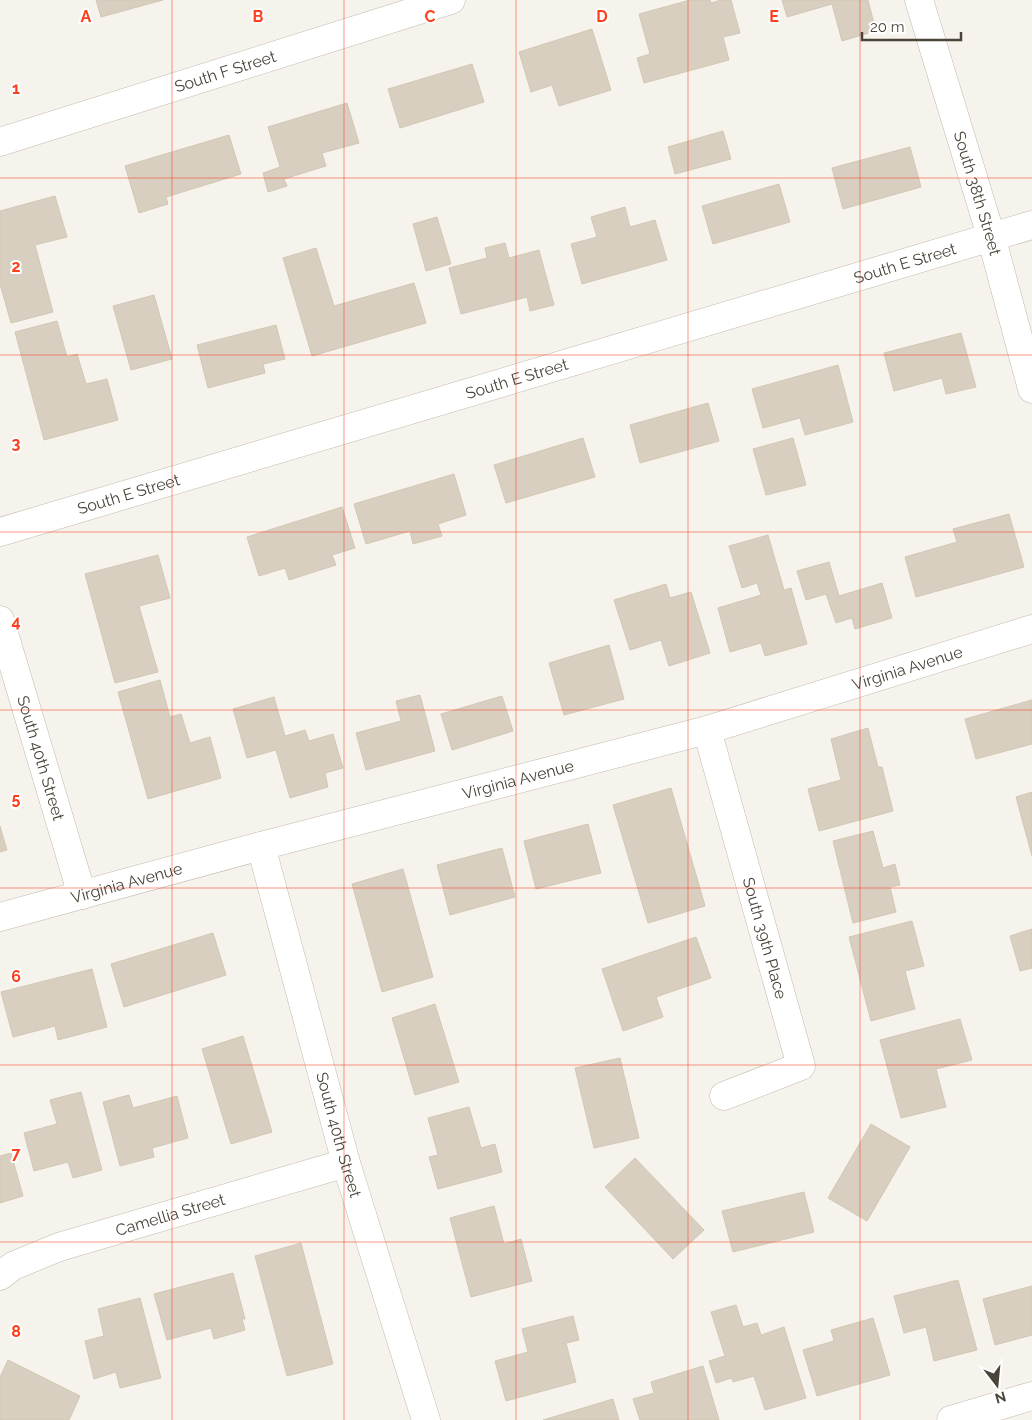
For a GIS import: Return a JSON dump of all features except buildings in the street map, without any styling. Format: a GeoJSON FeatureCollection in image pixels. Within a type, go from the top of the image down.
{"type":"FeatureCollection","features":[{"type":"Feature","properties":{"kind":"street","name":"South F Street"},"geometry":{"type":"LineString","coordinates":[[0,142],[451,0]]}},
{"type":"Feature","properties":{"kind":"street","name":"South 38th Street"},"geometry":{"type":"LineString","coordinates":[[919,0],[991,236],[1032,389]]}},
{"type":"Feature","properties":{"kind":"street","name":"South E Street"},"geometry":{"type":"LineString","coordinates":[[0,532],[1032,225]]}},
{"type":"Feature","properties":{"kind":"street","name":"South 40th Street"},"geometry":{"type":"LineString","coordinates":[[0,620],[82,895]]}},
{"type":"Feature","properties":{"kind":"street","name":"Virginia Avenue"},"geometry":{"type":"LineString","coordinates":[[0,917],[261,846],[707,730],[1032,629]]}},
{"type":"Feature","properties":{"kind":"street","name":"South 39th Place"},"geometry":{"type":"LineString","coordinates":[[707,730],[801,1066],[724,1096]]}},
{"type":"Feature","properties":{"kind":"street","name":"South 40th Street"},"geometry":{"type":"LineString","coordinates":[[261,846],[346,1163],[426,1420]]}},
{"type":"Feature","properties":{"kind":"street","name":"Camellia Street"},"geometry":{"type":"LineString","coordinates":[[0,1276],[13,1266],[59,1247],[346,1163]]}},
{"type":"Feature","properties":{"kind":"street"},"geometry":{"type":"LineString","coordinates":[[951,1420],[1032,1396]]}}]}
